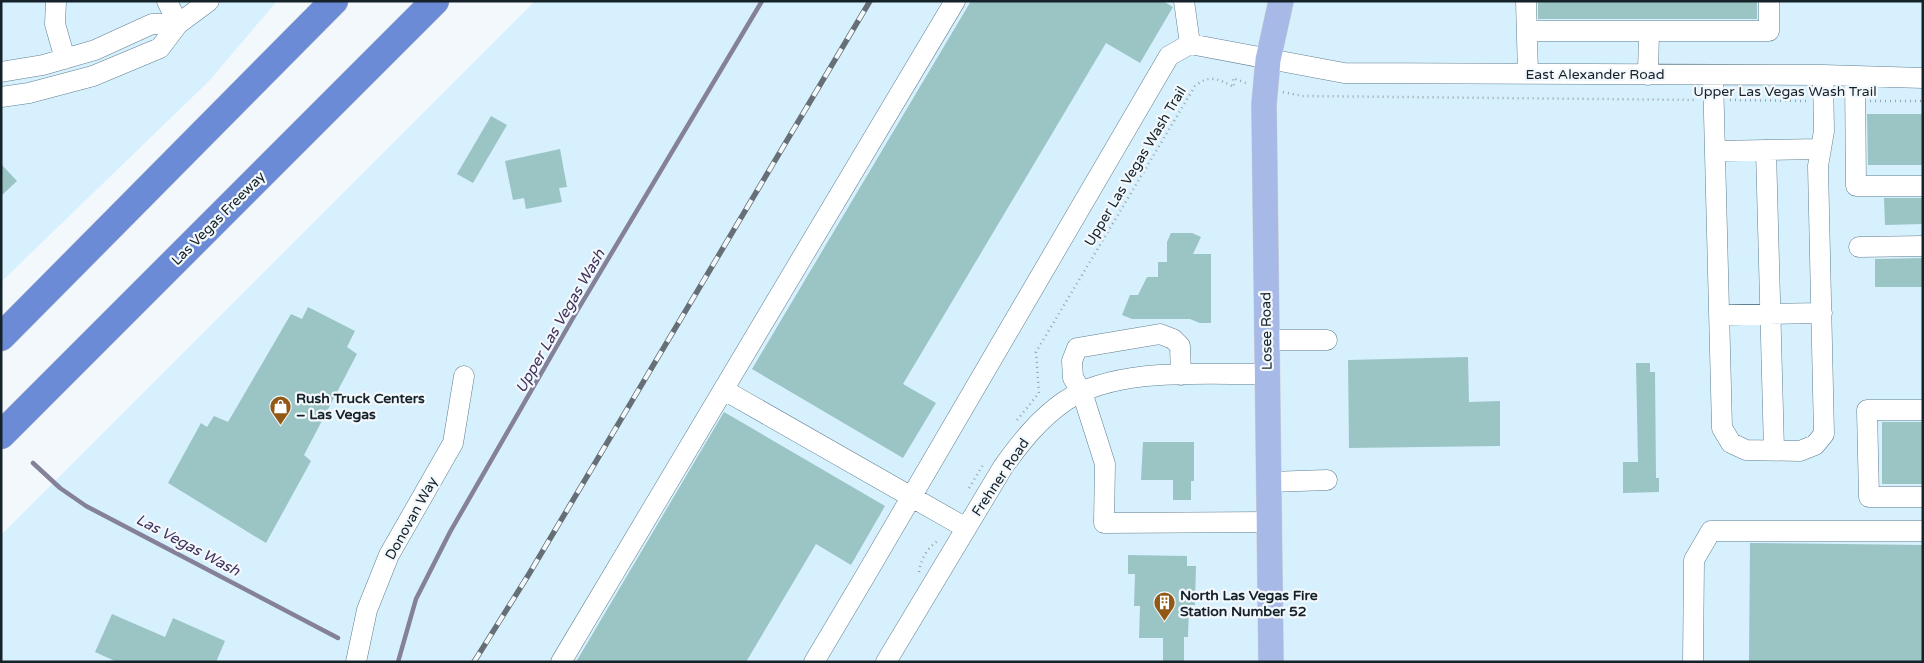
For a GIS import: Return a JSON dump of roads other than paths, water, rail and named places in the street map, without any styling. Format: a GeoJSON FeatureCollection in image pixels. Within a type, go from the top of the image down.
{"type":"FeatureCollection","features":[{"type":"Feature","properties":{"kind":"highway"},"geometry":{"type":"LineString","coordinates":[[1,337],[334,1]]}},
{"type":"Feature","properties":{"kind":"highway","name":"Las Vegas Freeway"},"geometry":{"type":"LineString","coordinates":[[1,434],[434,1]]}},
{"type":"Feature","properties":{"kind":"main road","name":"Losee Road"},"geometry":{"type":"LineString","coordinates":[[1271,662],[1264,88],[1281,1]]}},
{"type":"Feature","properties":{"kind":"street"},"geometry":{"type":"LineString","coordinates":[[56,1],[55,24],[65,59]]}},
{"type":"Feature","properties":{"kind":"street"},"geometry":{"type":"LineString","coordinates":[[167,1],[178,24]]}},
{"type":"Feature","properties":{"kind":"street"},"geometry":{"type":"LineString","coordinates":[[1,97],[66,84],[117,67],[160,48],[178,24],[209,1]]}},
{"type":"Feature","properties":{"kind":"street"},"geometry":{"type":"LineString","coordinates":[[561,662],[955,1]]}},
{"type":"Feature","properties":{"kind":"street"},"geometry":{"type":"LineString","coordinates":[[814,662],[1170,56],[1190,44],[1184,1]]}},
{"type":"Feature","properties":{"kind":"street"},"geometry":{"type":"LineString","coordinates":[[1526,1],[1528,74]]}},
{"type":"Feature","properties":{"kind":"street"},"geometry":{"type":"LineString","coordinates":[[1528,31],[1769,31],[1770,1]]}},
{"type":"Feature","properties":{"kind":"street"},"geometry":{"type":"LineString","coordinates":[[1,72],[43,65],[95,50],[152,24],[178,24]]}},
{"type":"Feature","properties":{"kind":"street"},"geometry":{"type":"LineString","coordinates":[[1648,74],[1649,31]]}},
{"type":"Feature","properties":{"kind":"street","name":"East Alexander Road"},"geometry":{"type":"LineString","coordinates":[[1190,44],[1344,73],[1648,74],[1923,78]]}},
{"type":"Feature","properties":{"kind":"street"},"geometry":{"type":"LineString","coordinates":[[1713,75],[1722,428],[1731,442],[1746,450],[1800,451],[1815,445],[1824,434],[1818,166],[1824,130],[1823,76]]}},
{"type":"Feature","properties":{"kind":"street"},"geometry":{"type":"LineString","coordinates":[[1855,77],[1856,186],[1923,186]]}},
{"type":"Feature","properties":{"kind":"street"},"geometry":{"type":"LineString","coordinates":[[1715,151],[1821,149]]}},
{"type":"Feature","properties":{"kind":"street"},"geometry":{"type":"LineString","coordinates":[[1766,150],[1774,450]]}},
{"type":"Feature","properties":{"kind":"street"},"geometry":{"type":"LineString","coordinates":[[1860,247],[1923,246]]}},
{"type":"Feature","properties":{"kind":"street"},"geometry":{"type":"LineString","coordinates":[[1719,315],[1822,313]]}},
{"type":"Feature","properties":{"kind":"street"},"geometry":{"type":"LineString","coordinates":[[1180,375],[1180,346],[1173,339],[1160,334],[1077,348],[1072,361],[1073,378],[1082,392],[1105,464],[1104,523],[1269,522]]}},
{"type":"Feature","properties":{"kind":"street"},"geometry":{"type":"LineString","coordinates":[[1267,340],[1327,340]]}},
{"type":"Feature","properties":{"kind":"street","name":"Frehner Road"},"geometry":{"type":"LineString","coordinates":[[886,662],[960,524],[1021,442],[1051,412],[1082,392],[1121,380],[1180,375],[1267,374]]}},
{"type":"Feature","properties":{"kind":"street","name":"Donovan Way"},"geometry":{"type":"LineString","coordinates":[[356,662],[367,610],[389,555],[453,443],[464,376]]}},
{"type":"Feature","properties":{"kind":"street"},"geometry":{"type":"LineString","coordinates":[[724,390],[911,498],[960,524]]}},
{"type":"Feature","properties":{"kind":"street"},"geometry":{"type":"LineString","coordinates":[[1923,410],[1868,410],[1869,497],[1923,497]]}},
{"type":"Feature","properties":{"kind":"street"},"geometry":{"type":"LineString","coordinates":[[1269,482],[1327,480]]}},
{"type":"Feature","properties":{"kind":"street"},"geometry":{"type":"LineString","coordinates":[[1693,662],[1694,560],[1711,531],[1923,531]]}},
{"type":"Feature","properties":{"kind":"waterway","name":"Upper Las Vegas Wash"},"geometry":{"type":"LineString","coordinates":[[398,662],[416,599],[450,532],[577,311],[762,1]]}},
{"type":"Feature","properties":{"kind":"waterway","name":"Las Vegas Wash"},"geometry":{"type":"LineString","coordinates":[[33,463],[60,488],[86,506],[338,638]]}},
{"type":"Feature","properties":{"kind":"railway"},"geometry":{"type":"LineString","coordinates":[[474,662],[529,574],[870,1]]}},
{"type":"Feature","properties":{"kind":"place","name":"Rush Truck Centers – Las Vegas"},"geometry":{"type":"Point","coordinates":[280,425]}},
{"type":"Feature","properties":{"kind":"place","name":"North Las Vegas Fire Station Number 52"},"geometry":{"type":"Point","coordinates":[1164,622]}}]}
